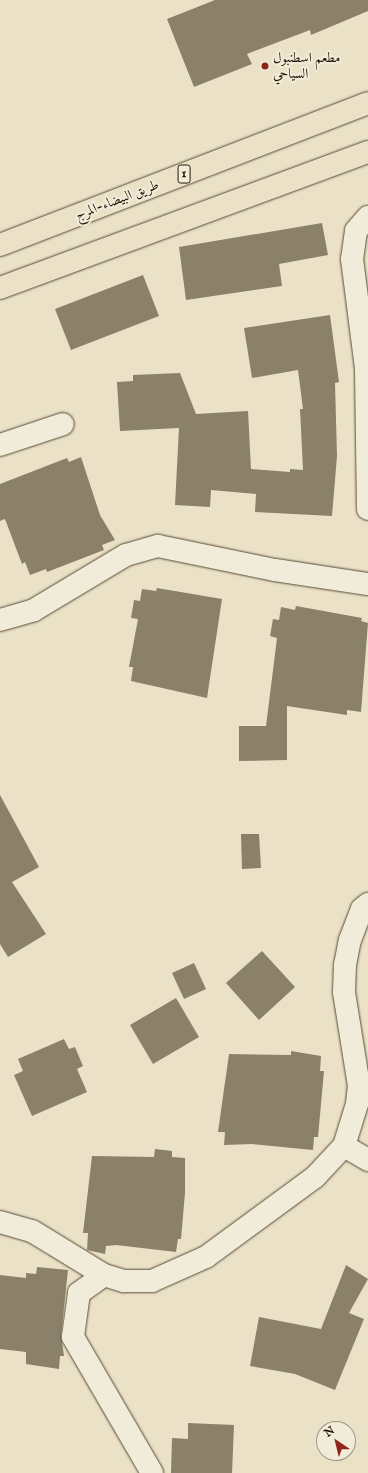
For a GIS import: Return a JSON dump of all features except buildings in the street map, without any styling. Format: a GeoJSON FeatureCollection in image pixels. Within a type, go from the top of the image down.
{"type":"FeatureCollection","features":[{"type":"Feature","properties":{"kind":"highway","name":"طريق البيضاء-المرج"},"geometry":{"type":"LineString","coordinates":[[0,245],[368,103]]}},
{"type":"Feature","properties":{"kind":"highway"},"geometry":{"type":"LineString","coordinates":[[0,288],[368,152]]}},
{"type":"Feature","properties":{"kind":"street"},"geometry":{"type":"LineString","coordinates":[[368,217],[356,231],[352,259],[366,369],[368,509]]}},
{"type":"Feature","properties":{"kind":"street"},"geometry":{"type":"LineString","coordinates":[[0,445],[63,424]]}},
{"type":"Feature","properties":{"kind":"street"},"geometry":{"type":"LineString","coordinates":[[0,620],[34,610],[126,555],[158,546],[275,570],[368,584]]}},
{"type":"Feature","properties":{"kind":"street"},"geometry":{"type":"LineString","coordinates":[[0,1222],[32,1231],[104,1274],[124,1281],[152,1281],[182,1270],[315,1177],[344,1146],[359,1086],[344,992],[345,965],[350,940],[368,904]]}},
{"type":"Feature","properties":{"kind":"street"},"geometry":{"type":"LineString","coordinates":[[344,1146],[368,1160]]}},
{"type":"Feature","properties":{"kind":"street"},"geometry":{"type":"LineString","coordinates":[[104,1274],[79,1293],[73,1336],[152,1473]]}},
{"type":"Feature","properties":{"kind":"place","name":"مطعم اسطنبول السياحي"},"geometry":{"type":"Point","coordinates":[265,66]}}]}
